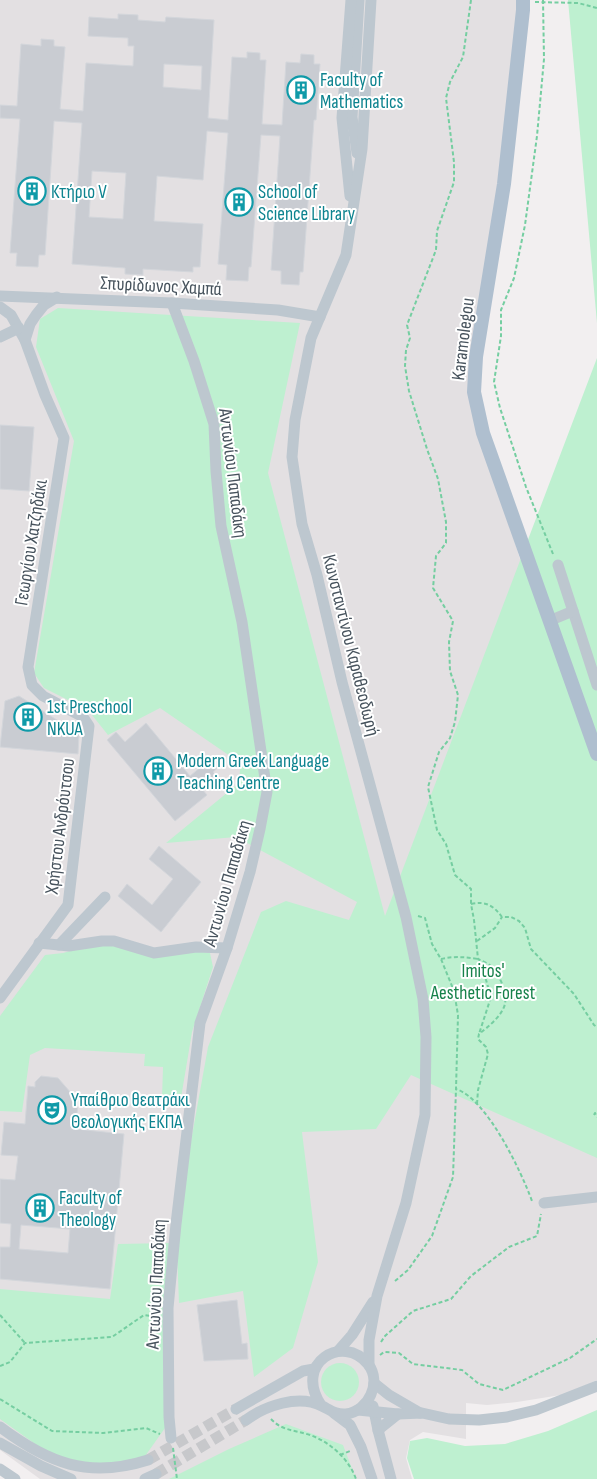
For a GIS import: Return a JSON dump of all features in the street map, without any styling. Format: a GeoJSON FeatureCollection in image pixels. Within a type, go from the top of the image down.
{"type":"FeatureCollection","features":[{"type":"Feature","properties":{"kind":"main road","name":"Karamolegou"},"geometry":{"type":"LineString","coordinates":[[523,1],[504,184],[476,357],[474,392],[483,433],[597,754]]}},
{"type":"Feature","properties":{"kind":"street"},"geometry":{"type":"LineString","coordinates":[[351,0],[342,118],[351,213]]}},
{"type":"Feature","properties":{"kind":"street"},"geometry":{"type":"LineString","coordinates":[[359,0],[352,117],[360,167]]}},
{"type":"Feature","properties":{"kind":"street","name":"Κωνσταντίνου Καραθεοδωρή"},"geometry":{"type":"LineString","coordinates":[[369,1365],[369,1340],[377,1296],[406,1203],[425,1115],[426,1037],[423,999],[406,917],[342,682],[302,524],[292,458],[297,412],[311,338],[346,255],[362,149],[371,0]]}},
{"type":"Feature","properties":{"kind":"street","name":"Σπυρίδωνος Χαμπά"},"geometry":{"type":"LineString","coordinates":[[0,296],[172,303],[278,310],[320,317]]}},
{"type":"Feature","properties":{"kind":"street"},"geometry":{"type":"LineString","coordinates":[[25,340],[30,324],[36,315],[44,305],[57,298]]}},
{"type":"Feature","properties":{"kind":"street","name":"Αντωνίου Παπαδάκη"},"geometry":{"type":"LineString","coordinates":[[171,1438],[168,1318],[176,1224],[200,1023],[227,948],[250,872],[267,792],[242,622],[222,526],[216,471],[214,424],[194,361],[172,303]]}},
{"type":"Feature","properties":{"kind":"street","name":"Γεωργίου Χατζηδάκι"},"geometry":{"type":"LineString","coordinates":[[0,307],[11,315],[25,340],[64,438],[28,667],[32,685],[43,696],[83,717],[89,726]]}},
{"type":"Feature","properties":{"kind":"street"},"geometry":{"type":"LineString","coordinates":[[0,337],[18,328]]}},
{"type":"Feature","properties":{"kind":"street"},"geometry":{"type":"LineString","coordinates":[[558,565],[597,684]]}},
{"type":"Feature","properties":{"kind":"street"},"geometry":{"type":"LineString","coordinates":[[549,621],[573,611]]}},
{"type":"Feature","properties":{"kind":"street","name":"Χρήστου Ανδρόυτσου"},"geometry":{"type":"LineString","coordinates":[[0,998],[68,904],[89,726]]}},
{"type":"Feature","properties":{"kind":"street"},"geometry":{"type":"LineString","coordinates":[[59,945],[104,896]]}},
{"type":"Feature","properties":{"kind":"street"},"geometry":{"type":"LineString","coordinates":[[39,943],[69,946],[114,941],[154,953],[196,947],[227,948]]}},
{"type":"Feature","properties":{"kind":"street"},"geometry":{"type":"LineString","coordinates":[[544,1203],[597,1197]]}},
{"type":"Feature","properties":{"kind":"street","name":"Κωνσταντίνου Καραθεοδωρή"},"geometry":{"type":"LineString","coordinates":[[338,1351],[352,1335],[377,1296]]}},
{"type":"Feature","properties":{"kind":"street"},"geometry":{"type":"LineString","coordinates":[[321,1405],[314,1394],[311,1382],[321,1353],[338,1351],[350,1352],[360,1356],[369,1365],[373,1374],[374,1411],[391,1479]]}},
{"type":"Feature","properties":{"kind":"street"},"geometry":{"type":"LineString","coordinates":[[236,1409],[303,1371],[314,1369]]}},
{"type":"Feature","properties":{"kind":"street"},"geometry":{"type":"LineString","coordinates":[[358,1410],[479,1420],[507,1417],[536,1410],[597,1386]]}},
{"type":"Feature","properties":{"kind":"street"},"geometry":{"type":"LineString","coordinates":[[334,1413],[347,1414],[358,1410],[366,1403],[373,1388]]}},
{"type":"Feature","properties":{"kind":"street"},"geometry":{"type":"LineString","coordinates":[[373,1388],[422,1414]]}},
{"type":"Feature","properties":{"kind":"street"},"geometry":{"type":"LineString","coordinates":[[246,1420],[272,1405],[290,1402],[321,1405],[350,1425],[361,1447],[372,1479]]}},
{"type":"Feature","properties":{"kind":"street"},"geometry":{"type":"LineString","coordinates":[[378,1430],[398,1414]]}},
{"type":"Feature","properties":{"kind":"street"},"geometry":{"type":"LineString","coordinates":[[0,1427],[22,1443],[62,1467],[80,1472],[111,1472],[134,1468],[148,1460]]}},
{"type":"Feature","properties":{"kind":"street"},"geometry":{"type":"LineString","coordinates":[[0,1443],[41,1466],[71,1479]]}},
{"type":"Feature","properties":{"kind":"street"},"geometry":{"type":"LineString","coordinates":[[0,1469],[15,1479]]}},
{"type":"Feature","properties":{"kind":"street"},"geometry":{"type":"LineString","coordinates":[[145,1479],[156,1474]]}},
{"type":"Feature","properties":{"kind":"path"},"geometry":{"type":"LineString","coordinates":[[471,0],[463,57],[450,82],[446,98],[454,162],[454,182],[438,231],[434,257],[407,326],[410,338],[406,350],[405,366],[409,391],[438,479],[446,522],[446,543],[436,556],[433,588],[452,621],[449,642],[450,671],[458,695],[455,722],[450,738],[439,752],[428,787],[437,830],[446,844],[455,875],[471,889],[478,959],[482,966],[490,997],[478,1039],[486,1047],[488,1054],[478,1090],[477,1104]]}},
{"type":"Feature","properties":{"kind":"path"},"geometry":{"type":"LineString","coordinates":[[523,1],[578,3],[597,8]]}},
{"type":"Feature","properties":{"kind":"path"},"geometry":{"type":"LineString","coordinates":[[543,1],[543,75],[538,136],[525,224],[514,278],[501,310],[502,336],[494,382],[500,408],[526,487],[558,565]]}},
{"type":"Feature","properties":{"kind":"path"},"geometry":{"type":"LineString","coordinates":[[471,904],[480,902],[487,904],[494,908],[502,917],[511,917],[519,921],[525,928],[531,949],[574,994],[597,1027]]}},
{"type":"Feature","properties":{"kind":"path"},"geometry":{"type":"LineString","coordinates":[[392,1283],[408,1270],[432,1236],[453,1177],[458,1015],[454,991],[432,944],[425,918],[414,915],[406,917]]}},
{"type":"Feature","properties":{"kind":"path"},"geometry":{"type":"LineString","coordinates":[[476,942],[495,928],[502,917]]}},
{"type":"Feature","properties":{"kind":"path"},"geometry":{"type":"LineString","coordinates":[[441,960],[450,957],[478,959],[491,965],[502,983],[505,1005],[488,1027],[479,1034]]}},
{"type":"Feature","properties":{"kind":"path"},"geometry":{"type":"LineString","coordinates":[[381,1343],[385,1336],[413,1311],[451,1299],[471,1276],[509,1247],[537,1236],[544,1203],[533,1203],[523,1177],[502,1138],[477,1104],[462,1091],[456,1089]]}},
{"type":"Feature","properties":{"kind":"path"},"geometry":{"type":"LineString","coordinates":[[594,1115],[597,1117]]}},
{"type":"Feature","properties":{"kind":"path"},"geometry":{"type":"LineString","coordinates":[[0,1315],[25,1343]]}},
{"type":"Feature","properties":{"kind":"path"},"geometry":{"type":"LineString","coordinates":[[0,1366],[10,1362],[25,1343],[112,1337],[144,1315],[168,1318]]}},
{"type":"Feature","properties":{"kind":"path"},"geometry":{"type":"LineString","coordinates":[[369,1365],[384,1352],[400,1353],[413,1364],[462,1370],[479,1384],[504,1390],[570,1358],[597,1339]]}},
{"type":"Feature","properties":{"kind":"path"},"geometry":{"type":"LineString","coordinates":[[0,1399],[52,1431],[103,1433],[146,1428],[171,1438],[177,1479]]}},
{"type":"Feature","properties":{"kind":"path"},"geometry":{"type":"LineString","coordinates":[[263,1409],[278,1426],[310,1435],[336,1449],[356,1479]]}},
{"type":"Feature","properties":{"kind":"shaded area"},"geometry":{"type":"Polygon","coordinates":[[[0,0],[516,0],[518,58],[470,396],[535,608],[597,782],[597,1380],[567,1394],[487,1405],[466,1403],[466,1439],[423,1432],[410,1440],[406,1458],[412,1479],[40,1479],[0,1450],[0,0]]]}},
{"type":"Feature","properties":{"kind":"green space"},"geometry":{"type":"Polygon","coordinates":[[[568,0],[597,0],[597,323],[568,0]]]}},
{"type":"Feature","properties":{"kind":"green space","name":"Imitos' Aesthetic Forest"},"geometry":{"type":"Polygon","coordinates":[[[58,308],[300,323],[268,473],[385,916],[597,358],[597,1158],[411,1075],[376,1129],[302,1132],[318,1262],[293,1348],[254,1377],[243,1291],[179,1303],[176,1224],[208,1047],[261,912],[286,901],[349,920],[357,902],[236,837],[166,843],[239,783],[240,769],[230,756],[160,708],[108,735],[88,710],[44,688],[34,673],[74,441],[36,347],[40,319],[58,308]]]}},
{"type":"Feature","properties":{"kind":"green space"},"geometry":{"type":"Polygon","coordinates":[[[88,946],[210,953],[213,967],[192,1032],[181,1098],[162,1098],[163,1067],[144,1066],[145,1054],[45,1048],[30,1055],[22,1112],[0,1111],[0,1016],[45,955],[63,953],[88,946]]]}},
{"type":"Feature","properties":{"kind":"green space"},"geometry":{"type":"Polygon","coordinates":[[[171,1243],[165,1428],[143,1459],[89,1465],[52,1456],[0,1419],[0,1289],[110,1299],[118,1244],[171,1243]]]}},
{"type":"Feature","properties":{"kind":"green space"},"geometry":{"type":"Polygon","coordinates":[[[340,1363],[354,1368],[359,1382],[354,1396],[340,1401],[326,1396],[321,1382],[326,1368],[340,1363]]]}},
{"type":"Feature","properties":{"kind":"green space"},"geometry":{"type":"Polygon","coordinates":[[[597,1410],[597,1479],[414,1479],[407,1458],[410,1441],[427,1438],[465,1446],[505,1444],[548,1431],[597,1410]]]}},
{"type":"Feature","properties":{"kind":"green space"},"geometry":{"type":"Polygon","coordinates":[[[286,1424],[343,1445],[356,1479],[169,1479],[229,1449],[286,1424]]]}},
{"type":"Feature","properties":{"kind":"building"},"geometry":{"type":"Polygon","coordinates":[[[118,14],[138,15],[138,20],[165,22],[166,17],[214,20],[208,118],[228,120],[232,57],[247,58],[247,52],[260,53],[260,60],[266,60],[262,124],[282,125],[286,62],[300,63],[301,54],[314,55],[314,64],[320,64],[303,272],[300,272],[299,285],[281,284],[281,271],[271,270],[280,136],[261,135],[251,267],[249,267],[248,281],[226,280],[227,265],[218,264],[228,133],[207,131],[203,180],[157,176],[154,221],[203,224],[200,267],[193,267],[193,272],[143,269],[143,275],[125,274],[125,268],[72,264],[82,123],[54,121],[45,255],[39,255],[38,267],[16,266],[17,253],[10,253],[20,119],[0,118],[0,105],[17,106],[21,44],[41,46],[41,39],[54,40],[54,46],[65,47],[60,109],[83,111],[86,63],[133,66],[134,46],[128,46],[128,38],[88,36],[89,17],[118,19],[118,14]],[[164,64],[163,87],[201,90],[202,66],[164,64]],[[92,171],[89,217],[123,219],[126,173],[92,171]]]}},
{"type":"Feature","properties":{"kind":"building"},"geometry":{"type":"Polygon","coordinates":[[[0,425],[34,427],[29,491],[0,489],[0,425]]]}},
{"type":"Feature","properties":{"kind":"building","name":"1st Preschool NKUA"},"geometry":{"type":"Polygon","coordinates":[[[19,696],[79,734],[78,754],[0,747],[5,701],[19,696]]]}},
{"type":"Feature","properties":{"kind":"building","name":"Modern Greek Language Teaching Centre"},"geometry":{"type":"Polygon","coordinates":[[[146,723],[190,776],[214,756],[221,765],[213,772],[217,777],[202,789],[207,795],[175,821],[107,740],[116,732],[125,742],[146,723]]]}},
{"type":"Feature","properties":{"kind":"building"},"geometry":{"type":"Polygon","coordinates":[[[159,846],[201,882],[161,932],[118,896],[127,884],[152,905],[173,879],[149,859],[159,846]]]}},
{"type":"Feature","properties":{"kind":"building","name":"Faculty of Theology"},"geometry":{"type":"Polygon","coordinates":[[[41,1076],[58,1078],[78,1101],[76,1129],[124,1134],[110,1289],[0,1279],[0,1247],[10,1247],[11,1224],[0,1223],[0,1179],[15,1180],[18,1156],[1,1155],[4,1122],[25,1124],[28,1086],[35,1087],[35,1082],[41,1076]],[[21,1225],[19,1249],[68,1253],[70,1229],[21,1225]]]}},
{"type":"Feature","properties":{"kind":"building"},"geometry":{"type":"Polygon","coordinates":[[[237,1300],[242,1344],[247,1343],[248,1359],[204,1361],[197,1305],[237,1300]]]}},
{"type":"Feature","properties":{"kind":"tunnel"},"geometry":{"type":"LineString","coordinates":[[148,1460],[236,1409]]}},
{"type":"Feature","properties":{"kind":"tunnel"},"geometry":{"type":"LineString","coordinates":[[156,1474],[246,1420]]}},
{"type":"Feature","properties":{"kind":"place","name":"Faculty of Mathematics"},"geometry":{"type":"Point","coordinates":[301,90]}},
{"type":"Feature","properties":{"kind":"place","name":"Κτήριο V"},"geometry":{"type":"Point","coordinates":[32,191]}},
{"type":"Feature","properties":{"kind":"place","name":"School of Science Library"},"geometry":{"type":"Point","coordinates":[239,202]}},
{"type":"Feature","properties":{"kind":"place","name":"1st Preschool NKUA"},"geometry":{"type":"Point","coordinates":[28,717]}},
{"type":"Feature","properties":{"kind":"place","name":"Modern Greek Language Teaching Centre"},"geometry":{"type":"Point","coordinates":[158,771]}},
{"type":"Feature","properties":{"kind":"place","name":"Υπαίθριο θεατράκι Θεολογικής ΕΚΠΑ"},"geometry":{"type":"Point","coordinates":[52,1110]}},
{"type":"Feature","properties":{"kind":"place","name":"Faculty of Theology"},"geometry":{"type":"Point","coordinates":[40,1208]}}]}
